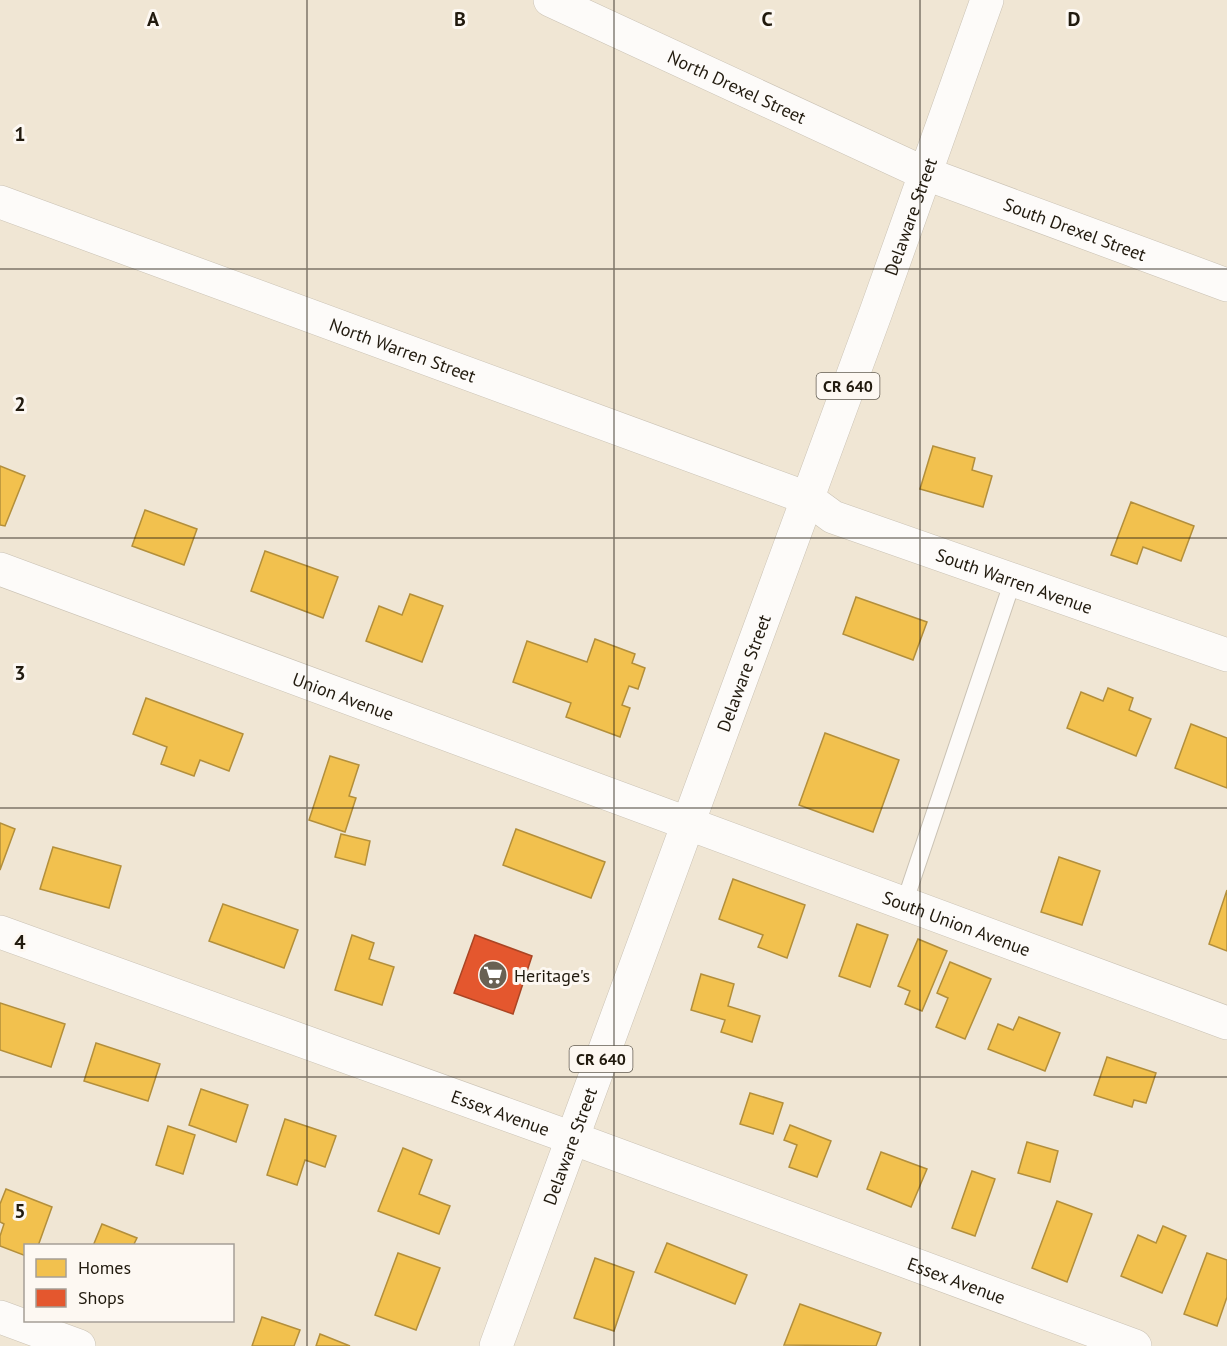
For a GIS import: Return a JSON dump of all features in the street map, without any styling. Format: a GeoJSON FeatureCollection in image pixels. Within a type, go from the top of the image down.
{"type":"FeatureCollection","features":[{"type":"Feature","properties":{"kind":"street","name":"North Drexel Street"},"geometry":{"type":"LineString","coordinates":[[550,0],[924,173]]}},
{"type":"Feature","properties":{"kind":"street","name":"Delaware Street"},"geometry":{"type":"LineString","coordinates":[[496,1346],[987,0]]}},
{"type":"Feature","properties":{"kind":"street","name":"South Drexel Street"},"geometry":{"type":"LineString","coordinates":[[924,173],[1227,285]]}},
{"type":"Feature","properties":{"kind":"street","name":"North Warren Street"},"geometry":{"type":"LineString","coordinates":[[0,202],[807,498]]}},
{"type":"Feature","properties":{"kind":"street","name":"South Warren Avenue"},"geometry":{"type":"LineString","coordinates":[[807,498],[833,517],[1227,655]]}},
{"type":"Feature","properties":{"kind":"street","name":"Union Avenue"},"geometry":{"type":"LineString","coordinates":[[0,569],[687,823]]}},
{"type":"Feature","properties":{"kind":"street","name":"South Union Avenue"},"geometry":{"type":"LineString","coordinates":[[687,823],[1227,1023]]}},
{"type":"Feature","properties":{"kind":"street","name":"Essex Avenue"},"geometry":{"type":"LineString","coordinates":[[0,932],[572,1138],[1135,1346]]}},
{"type":"Feature","properties":{"kind":"street"},"geometry":{"type":"LineString","coordinates":[[0,1317],[79,1346]]}},
{"type":"Feature","properties":{"kind":"lane"},"geometry":{"type":"LineString","coordinates":[[904,904],[1013,580]]}},
{"type":"Feature","properties":{"kind":"building: Homes"},"geometry":{"type":"Polygon","coordinates":[[[933,446],[975,458],[972,470],[992,476],[983,507],[920,489],[933,446]]]}},
{"type":"Feature","properties":{"kind":"building: Homes"},"geometry":{"type":"Polygon","coordinates":[[[0,466],[25,476],[5,526],[0,525],[0,466]]]}},
{"type":"Feature","properties":{"kind":"building: Homes"},"geometry":{"type":"Polygon","coordinates":[[[1131,502],[1194,526],[1181,561],[1143,547],[1137,564],[1111,555],[1131,502]]]}},
{"type":"Feature","properties":{"kind":"building: Homes"},"geometry":{"type":"Polygon","coordinates":[[[145,510],[197,529],[184,565],[132,546],[145,510]]]}},
{"type":"Feature","properties":{"kind":"building: Homes"},"geometry":{"type":"Polygon","coordinates":[[[265,551],[338,577],[323,618],[251,591],[265,551]]]}},
{"type":"Feature","properties":{"kind":"building: Homes"},"geometry":{"type":"Polygon","coordinates":[[[410,594],[443,606],[422,662],[366,641],[379,606],[402,615],[410,594]]]}},
{"type":"Feature","properties":{"kind":"building: Homes"},"geometry":{"type":"Polygon","coordinates":[[[856,597],[927,622],[913,660],[843,634],[856,597]]]}},
{"type":"Feature","properties":{"kind":"building: Homes"},"geometry":{"type":"Polygon","coordinates":[[[595,639],[635,654],[632,663],[645,668],[638,689],[629,686],[622,705],[630,708],[620,737],[566,717],[571,703],[513,682],[527,641],[587,662],[595,639]]]}},
{"type":"Feature","properties":{"kind":"building: Homes"},"geometry":{"type":"Polygon","coordinates":[[[1108,688],[1133,698],[1129,710],[1151,719],[1136,756],[1067,728],[1081,692],[1103,701],[1108,688]]]}},
{"type":"Feature","properties":{"kind":"building: Homes"},"geometry":{"type":"Polygon","coordinates":[[[146,698],[243,734],[229,771],[200,760],[194,776],[161,764],[167,747],[133,734],[146,698]]]}},
{"type":"Feature","properties":{"kind":"building: Homes"},"geometry":{"type":"Polygon","coordinates":[[[1191,724],[1227,738],[1227,788],[1175,768],[1191,724]]]}},
{"type":"Feature","properties":{"kind":"building: Homes"},"geometry":{"type":"Polygon","coordinates":[[[825,733],[899,760],[873,832],[799,805],[825,733]]]}},
{"type":"Feature","properties":{"kind":"building: Homes"},"geometry":{"type":"Polygon","coordinates":[[[330,756],[359,765],[349,796],[356,798],[345,832],[309,820],[330,756]]]}},
{"type":"Feature","properties":{"kind":"building: Homes"},"geometry":{"type":"Polygon","coordinates":[[[0,823],[15,829],[0,870],[0,823]]]}},
{"type":"Feature","properties":{"kind":"building: Homes"},"geometry":{"type":"Polygon","coordinates":[[[516,829],[605,862],[591,898],[503,865],[516,829]]]}},
{"type":"Feature","properties":{"kind":"building: Homes"},"geometry":{"type":"Polygon","coordinates":[[[341,834],[370,841],[365,865],[335,857],[341,834]]]}},
{"type":"Feature","properties":{"kind":"building: Homes"},"geometry":{"type":"Polygon","coordinates":[[[53,847],[121,866],[109,908],[40,889],[53,847]]]}},
{"type":"Feature","properties":{"kind":"building: Homes"},"geometry":{"type":"Polygon","coordinates":[[[1059,857],[1100,871],[1082,925],[1041,912],[1059,857]]]}},
{"type":"Feature","properties":{"kind":"building: Homes"},"geometry":{"type":"Polygon","coordinates":[[[733,879],[805,905],[787,958],[758,947],[763,935],[719,919],[733,879]]]}},
{"type":"Feature","properties":{"kind":"building: Homes"},"geometry":{"type":"Polygon","coordinates":[[[1227,890],[1227,951],[1209,944],[1227,890]]]}},
{"type":"Feature","properties":{"kind":"building: Homes"},"geometry":{"type":"Polygon","coordinates":[[[223,904],[298,930],[284,968],[209,941],[223,904]]]}},
{"type":"Feature","properties":{"kind":"building: Homes"},"geometry":{"type":"Polygon","coordinates":[[[857,924],[888,935],[870,987],[839,976],[857,924]]]}},
{"type":"Feature","properties":{"kind":"building: Homes"},"geometry":{"type":"Polygon","coordinates":[[[352,935],[374,943],[369,959],[394,967],[382,1005],[335,990],[352,935]]]}},
{"type":"Feature","properties":{"kind":"building: Homes"},"geometry":{"type":"Polygon","coordinates":[[[918,939],[947,951],[922,1011],[905,1004],[910,991],[898,986],[918,939]]]}},
{"type":"Feature","properties":{"kind":"building: Homes"},"geometry":{"type":"Polygon","coordinates":[[[950,962],[991,979],[965,1039],[936,1027],[948,998],[937,993],[950,962]]]}},
{"type":"Feature","properties":{"kind":"building: Homes"},"geometry":{"type":"Polygon","coordinates":[[[701,974],[734,984],[728,1006],[760,1016],[752,1042],[721,1032],[725,1020],[691,1010],[701,974]]]}},
{"type":"Feature","properties":{"kind":"building: Homes"},"geometry":{"type":"Polygon","coordinates":[[[0,1003],[65,1024],[51,1067],[0,1050],[0,1003]]]}},
{"type":"Feature","properties":{"kind":"building: Homes"},"geometry":{"type":"Polygon","coordinates":[[[1019,1017],[1060,1033],[1045,1071],[988,1049],[998,1024],[1013,1030],[1019,1017]]]}},
{"type":"Feature","properties":{"kind":"building: Homes"},"geometry":{"type":"Polygon","coordinates":[[[96,1043],[160,1064],[148,1101],[84,1081],[96,1043]]]}},
{"type":"Feature","properties":{"kind":"building: Homes"},"geometry":{"type":"Polygon","coordinates":[[[1107,1057],[1156,1073],[1146,1103],[1134,1100],[1132,1107],[1094,1095],[1107,1057]]]}},
{"type":"Feature","properties":{"kind":"building: Homes"},"geometry":{"type":"Polygon","coordinates":[[[201,1089],[248,1105],[236,1142],[189,1125],[201,1089]]]}},
{"type":"Feature","properties":{"kind":"building: Homes"},"geometry":{"type":"Polygon","coordinates":[[[750,1093],[783,1103],[773,1134],[740,1124],[750,1093]]]}},
{"type":"Feature","properties":{"kind":"building: Homes"},"geometry":{"type":"Polygon","coordinates":[[[285,1119],[336,1136],[325,1167],[305,1160],[297,1185],[267,1175],[285,1119]]]}},
{"type":"Feature","properties":{"kind":"building: Homes"},"geometry":{"type":"Polygon","coordinates":[[[790,1125],[831,1141],[817,1177],[789,1167],[797,1145],[784,1140],[790,1125]]]}},
{"type":"Feature","properties":{"kind":"building: Homes"},"geometry":{"type":"Polygon","coordinates":[[[168,1126],[195,1135],[183,1174],[156,1165],[168,1126]]]}},
{"type":"Feature","properties":{"kind":"building: Homes"},"geometry":{"type":"Polygon","coordinates":[[[1027,1142],[1058,1151],[1050,1182],[1018,1173],[1027,1142]]]}},
{"type":"Feature","properties":{"kind":"building: Homes"},"geometry":{"type":"Polygon","coordinates":[[[403,1148],[432,1160],[419,1194],[450,1206],[439,1234],[378,1211],[403,1148]]]}},
{"type":"Feature","properties":{"kind":"building: Homes"},"geometry":{"type":"Polygon","coordinates":[[[881,1152],[927,1169],[911,1207],[867,1189],[881,1152]]]}},
{"type":"Feature","properties":{"kind":"building: Homes"},"geometry":{"type":"Polygon","coordinates":[[[972,1171],[995,1179],[975,1236],[952,1228],[972,1171]]]}},
{"type":"Feature","properties":{"kind":"building: Homes"},"geometry":{"type":"Polygon","coordinates":[[[6,1189],[52,1207],[39,1244],[24,1244],[24,1255],[0,1246],[4,1224],[0,1222],[0,1204],[6,1189]]]}},
{"type":"Feature","properties":{"kind":"building: Homes"},"geometry":{"type":"Polygon","coordinates":[[[1057,1201],[1092,1214],[1067,1282],[1032,1268],[1057,1201]]]}},
{"type":"Feature","properties":{"kind":"building: Homes"},"geometry":{"type":"Polygon","coordinates":[[[102,1224],[137,1238],[134,1244],[94,1244],[102,1224]]]}},
{"type":"Feature","properties":{"kind":"building: Homes"},"geometry":{"type":"Polygon","coordinates":[[[1163,1226],[1186,1236],[1162,1293],[1121,1276],[1138,1235],[1156,1243],[1163,1226]]]}},
{"type":"Feature","properties":{"kind":"building: Homes"},"geometry":{"type":"Polygon","coordinates":[[[667,1243],[747,1275],[735,1304],[655,1272],[667,1243]]]}},
{"type":"Feature","properties":{"kind":"building: Homes"},"geometry":{"type":"Polygon","coordinates":[[[398,1253],[440,1268],[416,1330],[375,1315],[398,1253]]]}},
{"type":"Feature","properties":{"kind":"building: Homes"},"geometry":{"type":"Polygon","coordinates":[[[1207,1253],[1227,1260],[1227,1297],[1217,1326],[1184,1314],[1207,1253]]]}},
{"type":"Feature","properties":{"kind":"building: Homes"},"geometry":{"type":"Polygon","coordinates":[[[595,1258],[634,1272],[614,1331],[574,1318],[595,1258]]]}},
{"type":"Feature","properties":{"kind":"building: Homes"},"geometry":{"type":"Polygon","coordinates":[[[800,1304],[881,1333],[876,1346],[784,1345],[800,1304]]]}},
{"type":"Feature","properties":{"kind":"building: Homes"},"geometry":{"type":"Polygon","coordinates":[[[262,1317],[300,1330],[294,1346],[252,1346],[262,1317]]]}},
{"type":"Feature","properties":{"kind":"building: Homes"},"geometry":{"type":"Polygon","coordinates":[[[320,1334],[350,1346],[316,1346],[320,1334]]]}},
{"type":"Feature","properties":{"kind":"building: Shops","name":"Heritage's"},"geometry":{"type":"Polygon","coordinates":[[[475,935],[532,956],[513,1014],[454,993],[475,935]]]}},
{"type":"Feature","properties":{"kind":"place","name":"Heritage's"},"geometry":{"type":"Point","coordinates":[493,975]}}]}
